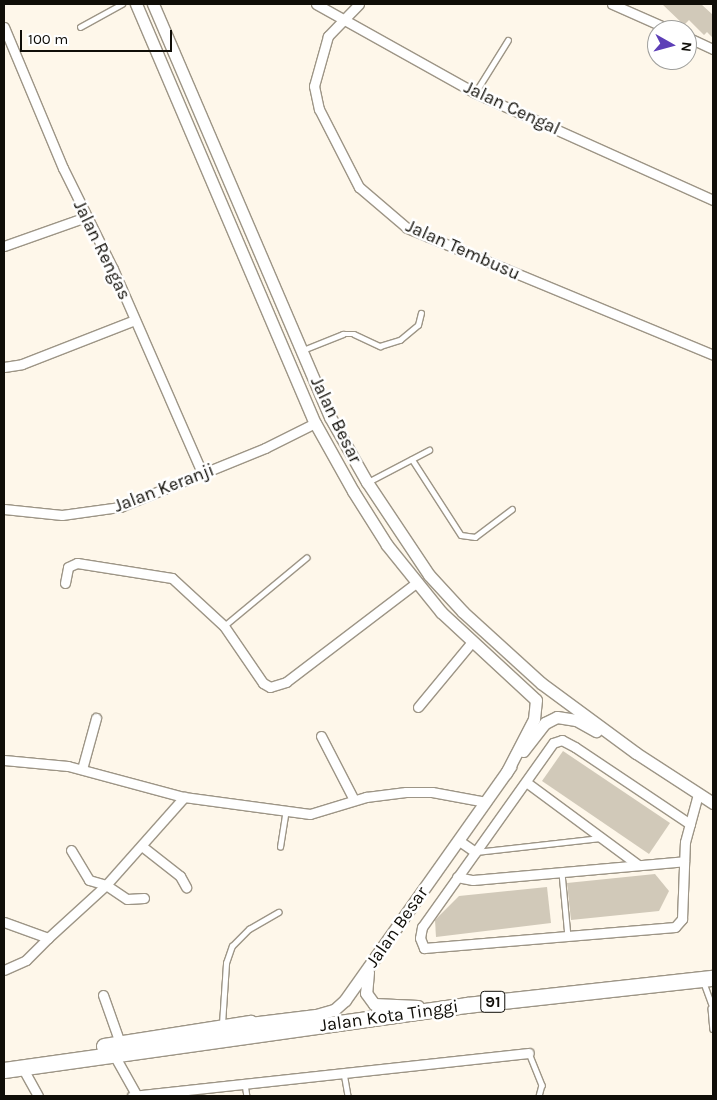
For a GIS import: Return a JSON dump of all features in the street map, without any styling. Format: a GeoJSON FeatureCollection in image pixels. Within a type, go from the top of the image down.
{"type":"FeatureCollection","features":[{"type":"Feature","properties":{"kind":"highway","name":"Jalan Kota Tinggi"},"geometry":{"type":"LineString","coordinates":[[117,1049],[274,1033],[467,1005],[708,978]]}},
{"type":"Feature","properties":{"kind":"highway"},"geometry":{"type":"LineString","coordinates":[[4,1070],[250,1022]]}},
{"type":"Feature","properties":{"kind":"highway"},"geometry":{"type":"LineString","coordinates":[[4,1059],[117,1049]]}},
{"type":"Feature","properties":{"kind":"main road","name":"Jalan Besar"},"geometry":{"type":"LineString","coordinates":[[136,4],[315,423],[364,510],[416,583],[471,643],[536,700],[534,719],[506,773]]}},
{"type":"Feature","properties":{"kind":"main road","name":"Jalan Besar"},"geometry":{"type":"LineString","coordinates":[[153,4],[303,350],[330,417],[367,482],[429,575],[463,612],[541,683],[636,752],[713,803]]}},
{"type":"Feature","properties":{"kind":"main road","name":"Jalan Besar"},"geometry":{"type":"LineString","coordinates":[[250,1022],[334,1010],[357,986],[372,960],[506,773],[545,723],[557,717],[576,720],[636,752]]}},
{"type":"Feature","properties":{"kind":"main road"},"geometry":{"type":"LineString","coordinates":[[372,960],[365,983],[366,993],[374,1004],[388,1007],[467,1005]]}},
{"type":"Feature","properties":{"kind":"street","name":"Jalan Cengal"},"geometry":{"type":"LineString","coordinates":[[316,4],[475,93],[713,200]]}},
{"type":"Feature","properties":{"kind":"street","name":"Jalan Tembusu"},"geometry":{"type":"LineString","coordinates":[[359,4],[328,36],[314,86],[319,109],[359,187],[382,209],[407,228],[713,355]]}},
{"type":"Feature","properties":{"kind":"street"},"geometry":{"type":"LineString","coordinates":[[612,4],[648,20]]}},
{"type":"Feature","properties":{"kind":"street","name":"Jalan Rengas"},"geometry":{"type":"LineString","coordinates":[[4,27],[86,217],[135,320],[202,473]]}},
{"type":"Feature","properties":{"kind":"street"},"geometry":{"type":"LineString","coordinates":[[697,42],[713,49]]}},
{"type":"Feature","properties":{"kind":"street"},"geometry":{"type":"LineString","coordinates":[[4,246],[86,217]]}},
{"type":"Feature","properties":{"kind":"street"},"geometry":{"type":"LineString","coordinates":[[4,367],[22,364],[135,320]]}},
{"type":"Feature","properties":{"kind":"street","name":"Jalan Keranji"},"geometry":{"type":"LineString","coordinates":[[4,509],[62,515],[91,513],[120,507],[315,423]]}},
{"type":"Feature","properties":{"kind":"street"},"geometry":{"type":"LineString","coordinates":[[65,583],[68,567],[77,563],[138,574],[160,574],[178,582],[224,626],[263,684],[270,687],[286,682],[416,583]]}},
{"type":"Feature","properties":{"kind":"street"},"geometry":{"type":"LineString","coordinates":[[418,707],[471,643]]}},
{"type":"Feature","properties":{"kind":"street"},"geometry":{"type":"LineString","coordinates":[[82,770],[96,718]]}},
{"type":"Feature","properties":{"kind":"street"},"geometry":{"type":"LineString","coordinates":[[321,736],[354,800]]}},
{"type":"Feature","properties":{"kind":"street"},"geometry":{"type":"LineString","coordinates":[[690,824],[562,740],[553,743],[422,928],[420,938],[424,948],[675,927],[682,919],[684,861],[690,824],[698,794]]}},
{"type":"Feature","properties":{"kind":"street"},"geometry":{"type":"LineString","coordinates":[[4,760],[44,761],[184,797],[310,814],[354,800],[432,792],[486,802]]}},
{"type":"Feature","properties":{"kind":"street"},"geometry":{"type":"LineString","coordinates":[[526,782],[638,866]]}},
{"type":"Feature","properties":{"kind":"street"},"geometry":{"type":"LineString","coordinates":[[4,970],[26,960],[106,885],[143,847],[184,797]]}},
{"type":"Feature","properties":{"kind":"street"},"geometry":{"type":"LineString","coordinates":[[458,840],[474,852]]}},
{"type":"Feature","properties":{"kind":"street"},"geometry":{"type":"LineString","coordinates":[[143,847],[180,876],[186,887]]}},
{"type":"Feature","properties":{"kind":"street"},"geometry":{"type":"LineString","coordinates":[[71,850],[82,873],[89,880],[106,885],[127,899],[144,898]]}},
{"type":"Feature","properties":{"kind":"street"},"geometry":{"type":"LineString","coordinates":[[457,878],[473,880],[684,861]]}},
{"type":"Feature","properties":{"kind":"street"},"geometry":{"type":"LineString","coordinates":[[4,922],[48,938]]}},
{"type":"Feature","properties":{"kind":"street"},"geometry":{"type":"LineString","coordinates":[[103,995],[117,1049],[137,1096]]}},
{"type":"Feature","properties":{"kind":"street"},"geometry":{"type":"LineString","coordinates":[[132,1096],[529,1053]]}},
{"type":"Feature","properties":{"kind":"street"},"geometry":{"type":"LineString","coordinates":[[22,1067],[38,1096]]}},
{"type":"Feature","properties":{"kind":"lane"},"geometry":{"type":"LineString","coordinates":[[80,27],[122,4]]}},
{"type":"Feature","properties":{"kind":"lane"},"geometry":{"type":"LineString","coordinates":[[475,93],[508,40]]}},
{"type":"Feature","properties":{"kind":"lane"},"geometry":{"type":"LineString","coordinates":[[303,350],[343,334],[354,334],[380,346],[400,340],[418,326],[421,312]]}},
{"type":"Feature","properties":{"kind":"lane"},"geometry":{"type":"LineString","coordinates":[[367,482],[428,450]]}},
{"type":"Feature","properties":{"kind":"lane"},"geometry":{"type":"LineString","coordinates":[[412,459],[461,535],[475,537],[512,509]]}},
{"type":"Feature","properties":{"kind":"lane"},"geometry":{"type":"LineString","coordinates":[[224,626],[306,558]]}},
{"type":"Feature","properties":{"kind":"lane"},"geometry":{"type":"LineString","coordinates":[[280,847],[286,811]]}},
{"type":"Feature","properties":{"kind":"lane"},"geometry":{"type":"LineString","coordinates":[[474,852],[601,838]]}},
{"type":"Feature","properties":{"kind":"lane"},"geometry":{"type":"LineString","coordinates":[[562,873],[568,936]]}},
{"type":"Feature","properties":{"kind":"lane"},"geometry":{"type":"LineString","coordinates":[[222,1028],[226,963],[232,946],[249,929],[278,912]]}},
{"type":"Feature","properties":{"kind":"lane"},"geometry":{"type":"LineString","coordinates":[[708,978],[713,1029]]}},
{"type":"Feature","properties":{"kind":"lane"},"geometry":{"type":"LineString","coordinates":[[529,1053],[542,1085],[540,1096]]}},
{"type":"Feature","properties":{"kind":"lane"},"geometry":{"type":"LineString","coordinates":[[344,1073],[348,1096]]}},
{"type":"Feature","properties":{"kind":"lane"},"geometry":{"type":"LineString","coordinates":[[245,1084],[247,1096]]}},
{"type":"Feature","properties":{"kind":"building"},"geometry":{"type":"Polygon","coordinates":[[[662,4],[701,4],[713,15],[713,38],[707,32],[704,35],[697,28],[697,20],[679,20],[662,4]]]}},
{"type":"Feature","properties":{"kind":"building"},"geometry":{"type":"Polygon","coordinates":[[[563,751],[670,823],[649,854],[542,781],[563,751]]]}},
{"type":"Feature","properties":{"kind":"building"},"geometry":{"type":"Polygon","coordinates":[[[655,874],[669,891],[659,911],[571,920],[567,883],[655,874]]]}},
{"type":"Feature","properties":{"kind":"building"},"geometry":{"type":"Polygon","coordinates":[[[547,887],[551,923],[436,937],[435,920],[459,896],[547,887]]]}}]}
